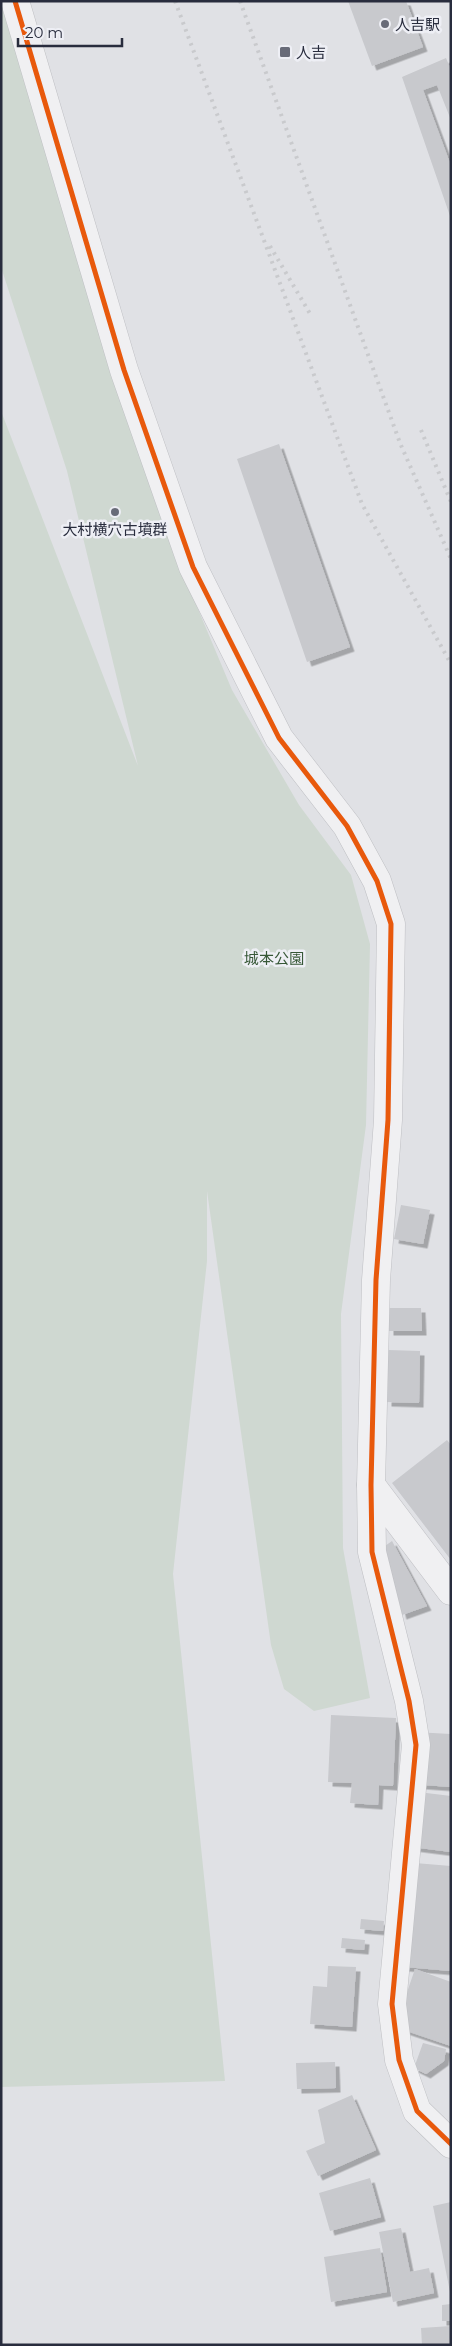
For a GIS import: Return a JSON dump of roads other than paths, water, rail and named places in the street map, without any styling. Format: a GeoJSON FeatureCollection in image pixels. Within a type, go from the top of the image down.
{"type":"FeatureCollection","features":[{"type":"Feature","properties":{"kind":"street"},"geometry":{"type":"LineString","coordinates":[[14,1],[124,370],[193,567],[279,738],[347,826],[377,881],[391,924],[388,1120],[376,1280],[371,1485],[372,1552],[409,1701],[416,1745],[392,2004],[399,2060],[418,2112],[451,2144]]}},
{"type":"Feature","properties":{"kind":"street"},"geometry":{"type":"LineString","coordinates":[[371,1485],[451,1591]]}},
{"type":"Feature","properties":{"kind":"railway"},"geometry":{"type":"LineString","coordinates":[[175,1],[362,504],[451,664]]}},
{"type":"Feature","properties":{"kind":"railway"},"geometry":{"type":"LineString","coordinates":[[240,1],[400,443],[451,559]]}},
{"type":"Feature","properties":{"kind":"railway"},"geometry":{"type":"LineString","coordinates":[[270,246],[312,317]]}},
{"type":"Feature","properties":{"kind":"railway"},"geometry":{"type":"LineString","coordinates":[[421,430],[451,502]]}},
{"type":"Feature","properties":{"kind":"place","name":"人吉駅"},"geometry":{"type":"Point","coordinates":[385,24]}},
{"type":"Feature","properties":{"kind":"place","name":"人吉"},"geometry":{"type":"Point","coordinates":[285,52]}},
{"type":"Feature","properties":{"kind":"place","name":"大村横穴古墳群"},"geometry":{"type":"Point","coordinates":[115,512]}},
{"type":"Feature","properties":{"kind":"park label","name":"城本公園"},"geometry":{"type":"Point","coordinates":[274,958]}}]}
